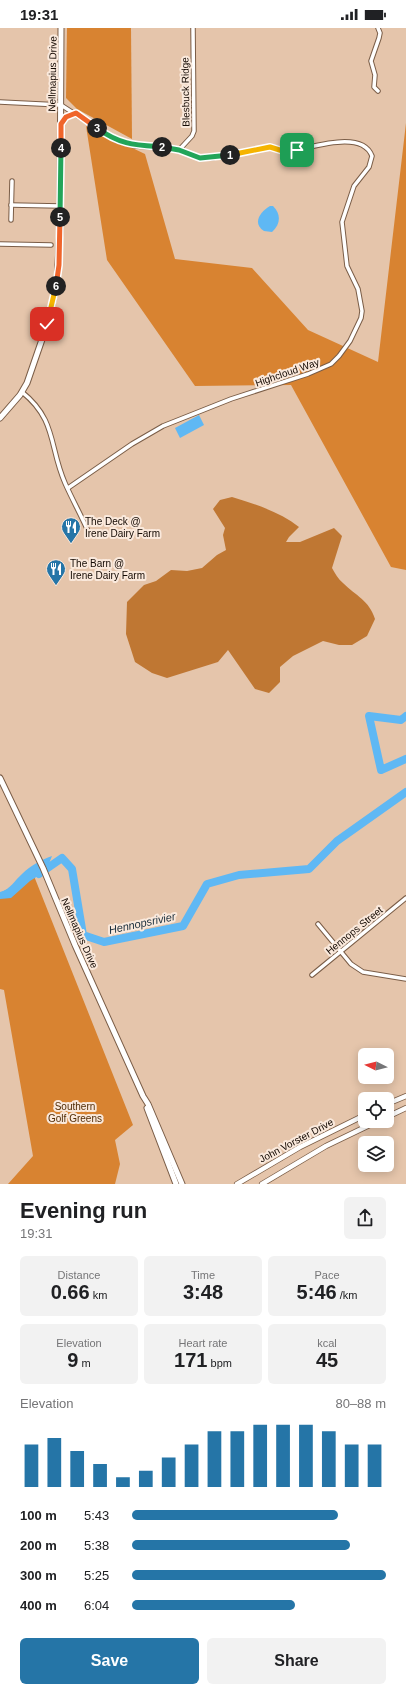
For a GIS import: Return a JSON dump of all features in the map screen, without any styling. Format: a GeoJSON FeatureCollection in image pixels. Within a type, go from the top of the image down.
{"type":"FeatureCollection","features":[{"type":"Feature","properties":{"kind":"main road","name":"Nellmapius Drive"},"geometry":{"type":"LineString","coordinates":[[0,418],[22,392],[40,346],[55,290],[59,265],[61,28]]}},
{"type":"Feature","properties":{"kind":"main road"},"geometry":{"type":"LineString","coordinates":[[61,124],[66,117],[76,113]]}},
{"type":"Feature","properties":{"kind":"main road","name":"Nellmapius Drive"},"geometry":{"type":"LineString","coordinates":[[0,778],[37,857],[143,1096],[154,1130],[176,1176]]}},
{"type":"Feature","properties":{"kind":"main road"},"geometry":{"type":"LineString","coordinates":[[176,1176],[176,1184]]}},
{"type":"Feature","properties":{"kind":"main road"},"geometry":{"type":"LineString","coordinates":[[176,1176],[184,1184]]}},
{"type":"Feature","properties":{"kind":"street","name":"Blesbuck Ridge"},"geometry":{"type":"LineString","coordinates":[[179,150],[192,136],[194,131],[193,28]]}},
{"type":"Feature","properties":{"kind":"street"},"geometry":{"type":"LineString","coordinates":[[378,28],[380,33],[379,38],[371,63],[375,74],[374,87],[378,91]]}},
{"type":"Feature","properties":{"kind":"street"},"geometry":{"type":"LineString","coordinates":[[0,102],[61,105]]}},
{"type":"Feature","properties":{"kind":"street","name":"Highcloud Way"},"geometry":{"type":"LineString","coordinates":[[61,105],[76,113],[108,136],[124,143],[179,150],[193,156],[207,158],[270,147],[291,152],[336,142],[360,143],[368,147],[372,156],[371,164],[354,186],[342,222],[347,266],[360,298],[362,308],[361,318],[348,346],[331,364],[308,374],[231,399],[163,426],[132,444],[68,488]]}},
{"type":"Feature","properties":{"kind":"street"},"geometry":{"type":"LineString","coordinates":[[11,220],[12,181]]}},
{"type":"Feature","properties":{"kind":"street"},"geometry":{"type":"LineString","coordinates":[[11,205],[60,206]]}},
{"type":"Feature","properties":{"kind":"street"},"geometry":{"type":"LineString","coordinates":[[0,244],[51,245]]}},
{"type":"Feature","properties":{"kind":"street"},"geometry":{"type":"LineString","coordinates":[[22,392],[38,407],[47,422],[65,482],[88,531]]}},
{"type":"Feature","properties":{"kind":"street","name":"Hennops Street"},"geometry":{"type":"LineString","coordinates":[[312,975],[406,898]]}},
{"type":"Feature","properties":{"kind":"street"},"geometry":{"type":"LineString","coordinates":[[318,924],[356,969],[363,972],[406,979]]}},
{"type":"Feature","properties":{"kind":"street"},"geometry":{"type":"LineString","coordinates":[[394,1101],[406,1096]]}},
{"type":"Feature","properties":{"kind":"street"},"geometry":{"type":"LineString","coordinates":[[394,1114],[406,1108]]}},
{"type":"Feature","properties":{"kind":"street","name":"John Vorster Drive"},"geometry":{"type":"LineString","coordinates":[[237,1184],[300,1147],[358,1118]]}},
{"type":"Feature","properties":{"kind":"street","name":"John Vorster Drive"},"geometry":{"type":"LineString","coordinates":[[262,1184],[326,1146],[363,1128]]}},
{"type":"Feature","properties":{"kind":"green space"},"geometry":{"type":"Polygon","coordinates":[[[67,28],[131,28],[132,139],[77,109],[66,98],[67,28]]]}},
{"type":"Feature","properties":{"kind":"green space"},"geometry":{"type":"Polygon","coordinates":[[[406,123],[406,570],[391,567],[291,385],[195,386],[107,260],[86,126],[145,154],[175,259],[252,268],[308,330],[378,362],[406,123]]]}},
{"type":"Feature","properties":{"kind":"green space","name":"Southern Golf Greens"},"geometry":{"type":"Polygon","coordinates":[[[34,876],[133,1125],[115,1140],[120,1164],[115,1184],[8,1184],[33,1156],[4,990],[0,989],[0,893],[34,876]]]}},
{"type":"Feature","properties":{"kind":"shaded area"},"geometry":{"type":"Polygon","coordinates":[[[232,497],[276,513],[299,527],[286,542],[300,542],[334,528],[342,536],[332,568],[341,581],[366,603],[375,619],[367,636],[352,645],[339,645],[323,641],[293,656],[280,667],[280,682],[269,693],[255,689],[228,650],[218,662],[167,678],[152,673],[135,662],[126,634],[127,602],[144,585],[156,581],[171,570],[187,571],[202,568],[217,555],[226,550],[223,535],[225,528],[213,509],[220,500],[232,497]]]}},
{"type":"Feature","properties":{"kind":"water"},"geometry":{"type":"Polygon","coordinates":[[[270,206],[273,206],[276,209],[279,216],[277,226],[272,232],[264,231],[258,225],[261,214],[270,206]]]}},
{"type":"Feature","properties":{"kind":"water"},"geometry":{"type":"Polygon","coordinates":[[[199,415],[204,425],[180,438],[175,428],[199,415]]]}},
{"type":"Feature","properties":{"kind":"water"},"geometry":{"type":"Polygon","coordinates":[[[52,856],[46,871],[30,881],[11,898],[0,899],[0,892],[10,887],[25,871],[36,863],[52,856]]]}},
{"type":"Feature","properties":{"kind":"waterway","name":"Hennopsrivier"},"geometry":{"type":"LineString","coordinates":[[406,716],[401,720],[369,716],[381,770],[406,759]]}},
{"type":"Feature","properties":{"kind":"waterway","name":"Hennopsrivier"},"geometry":{"type":"LineString","coordinates":[[39,874],[62,858],[72,869],[83,935],[104,942],[183,926],[207,884],[239,875],[309,869],[337,841],[406,792]]}},
{"type":"Feature","properties":{"kind":"place","name":"The Deck @ Irene Dairy Farm"},"geometry":{"type":"Point","coordinates":[71,544]}},
{"type":"Feature","properties":{"kind":"place","name":"The Barn @ Irene Dairy Farm"},"geometry":{"type":"Point","coordinates":[56,586]}},
{"type":"Feature","properties":{"kind":"route"},"geometry":{"type":"LineString","coordinates":[[47,324],[57,283],[60,243],[61,124],[66,117],[76,113],[108,136],[124,143],[135,146],[174,148],[200,158],[211,158],[270,147],[286,152],[297,150]]}}]}
